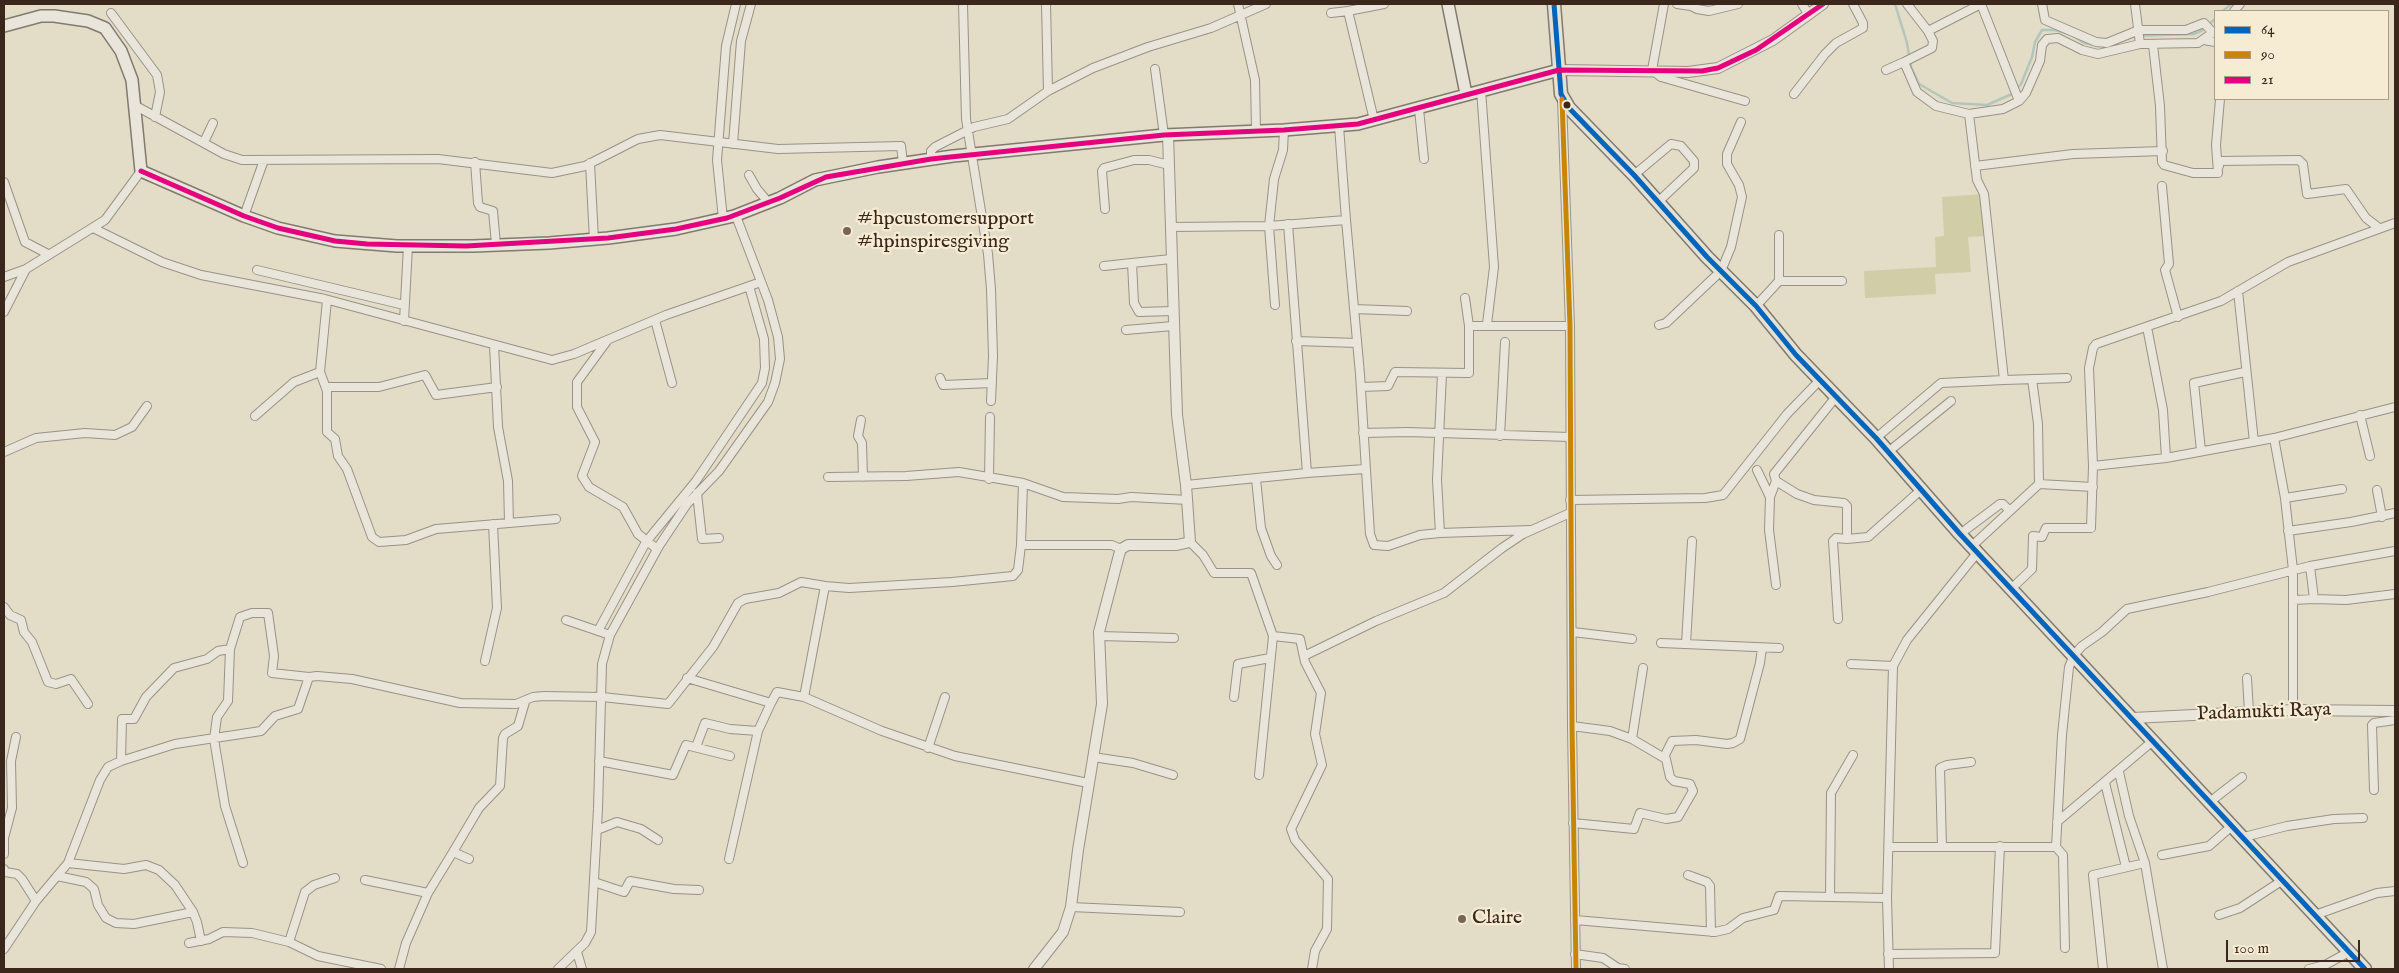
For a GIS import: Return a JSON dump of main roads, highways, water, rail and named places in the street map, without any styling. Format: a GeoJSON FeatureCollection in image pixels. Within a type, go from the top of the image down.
{"type":"FeatureCollection","features":[{"type":"Feature","properties":{"kind":"main road"},"geometry":{"type":"LineString","coordinates":[[1448,4],[1466,94]]}},
{"type":"Feature","properties":{"kind":"main road"},"geometry":{"type":"LineString","coordinates":[[1554,4],[1561,96],[1707,257],[1756,306],[1819,381],[1876,438],[1960,534],[2211,801],[2365,969]]}},
{"type":"Feature","properties":{"kind":"main road"},"geometry":{"type":"LineString","coordinates":[[4,26],[41,16],[54,16],[88,21],[105,28],[114,39],[127,64],[132,80],[141,171],[244,216],[278,228],[314,231],[336,241],[408,246],[496,245],[594,240],[676,229],[730,217],[816,180],[931,158],[1166,135],[1256,130],[1339,132],[1374,120],[1419,112],[1466,94],[1559,72]]}},
{"type":"Feature","properties":{"kind":"waterway"},"geometry":{"type":"LineString","coordinates":[[1895,4],[1907,43],[1911,67],[1919,84],[1952,103],[1987,105],[2012,94],[2021,84],[2032,57],[2035,42],[2042,30],[2054,30],[2070,34],[2084,43],[2100,46]]}},
{"type":"Feature","properties":{"kind":"waterway"},"geometry":{"type":"LineString","coordinates":[[2224,10],[2231,4]]}},
{"type":"Feature","properties":{"kind":"waterway"},"geometry":{"type":"LineString","coordinates":[[2111,45],[2135,36],[2194,34],[2201,31],[2214,20]]}},
{"type":"Feature","properties":{"kind":"place","name":"#hpcustomersupport #hpinspiresgiving"},"geometry":{"type":"Point","coordinates":[847,231]}},
{"type":"Feature","properties":{"kind":"place","name":"Claire"},"geometry":{"type":"Point","coordinates":[1462,919]}}]}
